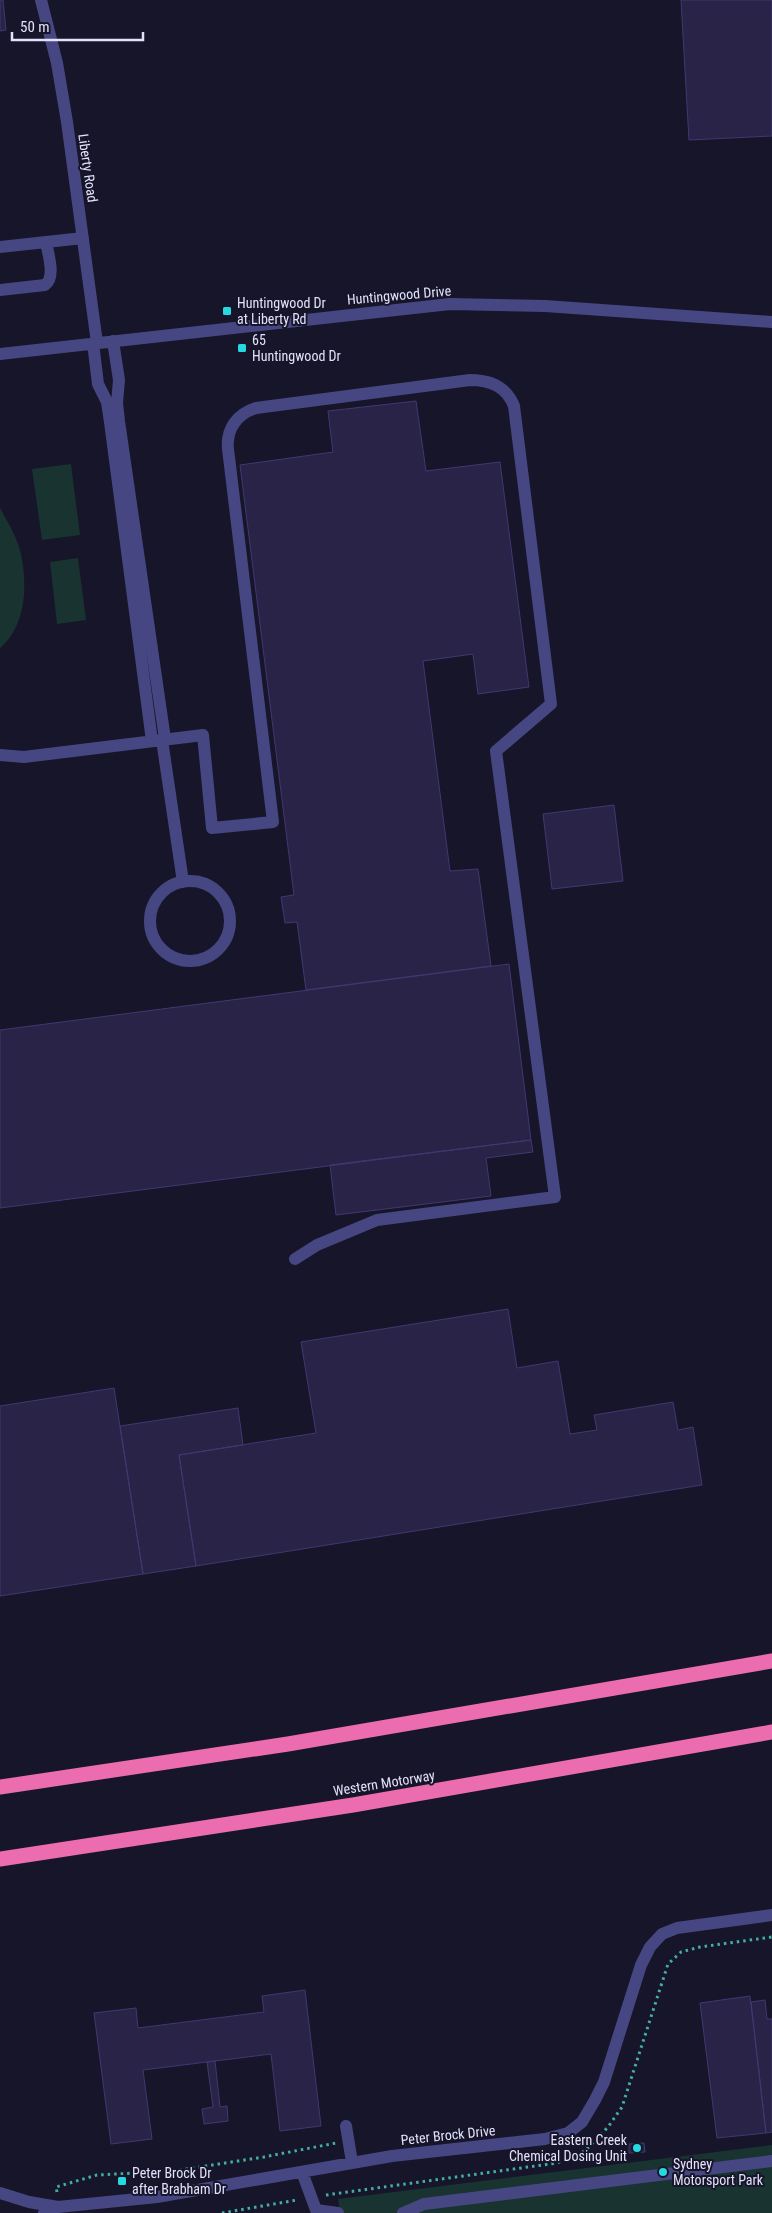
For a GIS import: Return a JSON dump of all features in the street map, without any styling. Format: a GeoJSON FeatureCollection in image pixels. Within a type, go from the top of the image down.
{"type":"FeatureCollection","features":[{"type":"Feature","properties":{"kind":"highway"},"geometry":{"type":"LineString","coordinates":[[0,1787],[288,1744],[772,1661]]}},
{"type":"Feature","properties":{"kind":"highway","name":"Western Motorway"},"geometry":{"type":"LineString","coordinates":[[0,1859],[353,1805],[772,1732]]}},
{"type":"Feature","properties":{"kind":"street","name":"Liberty Road"},"geometry":{"type":"LineString","coordinates":[[41,0],[57,63],[83,238],[98,384],[107,402],[160,740]]}},
{"type":"Feature","properties":{"kind":"street"},"geometry":{"type":"LineString","coordinates":[[0,247],[83,238]]}},
{"type":"Feature","properties":{"kind":"street"},"geometry":{"type":"LineString","coordinates":[[0,290],[45,285],[49,282],[51,276],[46,242]]}},
{"type":"Feature","properties":{"kind":"street","name":"Huntingwood Drive"},"geometry":{"type":"LineString","coordinates":[[0,354],[450,304],[545,306],[772,322]]}},
{"type":"Feature","properties":{"kind":"street"},"geometry":{"type":"LineString","coordinates":[[114,341],[119,380],[117,404],[119,421],[160,740],[183,882]]}},
{"type":"Feature","properties":{"kind":"street"},"geometry":{"type":"LineString","coordinates":[[0,755],[24,757],[203,735],[212,828],[273,822],[228,449],[228,434],[236,420],[249,410],[263,407],[470,380],[494,384],[507,392],[514,406],[552,704],[496,751],[555,1197],[377,1220],[318,1245],[295,1259]]}},
{"type":"Feature","properties":{"kind":"street"},"geometry":{"type":"LineString","coordinates":[[183,882],[203,884],[212,888],[226,903],[229,912],[228,932],[218,950],[206,958],[192,962],[182,961],[164,952],[154,941],[149,926],[154,902],[161,892],[172,885],[183,882]]}},
{"type":"Feature","properties":{"kind":"street","name":"Peter Brock Drive"},"geometry":{"type":"LineString","coordinates":[[0,2192],[28,2202],[58,2207],[157,2196],[352,2162],[545,2139],[568,2133],[582,2122],[604,2082],[641,1965],[650,1947],[662,1934],[677,1928],[772,1915]]}},
{"type":"Feature","properties":{"kind":"street"},"geometry":{"type":"LineString","coordinates":[[346,2126],[352,2162]]}},
{"type":"Feature","properties":{"kind":"street"},"geometry":{"type":"LineString","coordinates":[[403,2213],[424,2204],[772,2162]]}},
{"type":"Feature","properties":{"kind":"street"},"geometry":{"type":"LineString","coordinates":[[302,2172],[316,2210],[338,2213]]}},
{"type":"Feature","properties":{"kind":"street","name":"Peter Brock Drive"},"geometry":{"type":"LineString","coordinates":[[44,2213],[58,2207]]}},
{"type":"Feature","properties":{"kind":"path"},"geometry":{"type":"LineString","coordinates":[[222,2213],[382,2186],[557,2163],[585,2151],[608,2127],[622,2107],[668,1964],[681,1952],[700,1946],[772,1938]]}},
{"type":"Feature","properties":{"kind":"path"},"geometry":{"type":"LineString","coordinates":[[56,2187],[97,2175],[174,2171],[348,2141]]}},
{"type":"Feature","properties":{"kind":"green space"},"geometry":{"type":"Polygon","coordinates":[[[71,464],[80,535],[42,540],[32,469],[71,464]]]}},
{"type":"Feature","properties":{"kind":"green space"},"geometry":{"type":"Polygon","coordinates":[[[0,508],[20,550],[23,562],[24,589],[23,602],[16,627],[0,648],[0,508]]]}},
{"type":"Feature","properties":{"kind":"green space"},"geometry":{"type":"Polygon","coordinates":[[[78,558],[86,620],[57,624],[50,562],[78,558]]]}},
{"type":"Feature","properties":{"kind":"green space","name":"Sydney Motorsport Park"},"geometry":{"type":"Polygon","coordinates":[[[772,2145],[772,2213],[340,2213],[338,2199],[772,2145]]]}},
{"type":"Feature","properties":{"kind":"building"},"geometry":{"type":"Polygon","coordinates":[[[0,0],[3,0],[6,30],[0,31],[0,0]]]}},
{"type":"Feature","properties":{"kind":"building"},"geometry":{"type":"Polygon","coordinates":[[[681,0],[772,0],[772,136],[689,140],[681,0]]]}},
{"type":"Feature","properties":{"kind":"building"},"geometry":{"type":"Polygon","coordinates":[[[416,401],[426,471],[500,462],[529,687],[478,694],[473,654],[423,661],[450,871],[478,869],[491,966],[306,990],[297,922],[285,923],[281,897],[294,895],[240,465],[333,452],[328,411],[416,401]]]}},
{"type":"Feature","properties":{"kind":"building"},"geometry":{"type":"Polygon","coordinates":[[[614,805],[623,881],[552,889],[543,814],[614,805]]]}},
{"type":"Feature","properties":{"kind":"building"},"geometry":{"type":"Polygon","coordinates":[[[509,964],[531,1140],[0,1208],[0,1030],[509,964]]]}},
{"type":"Feature","properties":{"kind":"building"},"geometry":{"type":"Polygon","coordinates":[[[531,1140],[533,1152],[486,1158],[491,1196],[336,1215],[330,1165],[531,1140]]]}},
{"type":"Feature","properties":{"kind":"building"},"geometry":{"type":"Polygon","coordinates":[[[508,1309],[517,1368],[558,1361],[570,1434],[597,1430],[594,1415],[673,1402],[678,1430],[693,1427],[702,1485],[196,1566],[179,1455],[316,1433],[301,1342],[508,1309]]]}},
{"type":"Feature","properties":{"kind":"building"},"geometry":{"type":"Polygon","coordinates":[[[114,1388],[143,1574],[0,1596],[0,1406],[114,1388]]]}},
{"type":"Feature","properties":{"kind":"building"},"geometry":{"type":"Polygon","coordinates":[[[238,1408],[243,1445],[179,1455],[196,1566],[143,1574],[120,1426],[238,1408]]]}},
{"type":"Feature","properties":{"kind":"building"},"geometry":{"type":"Polygon","coordinates":[[[305,1990],[321,2126],[280,2131],[271,2054],[143,2070],[152,2139],[111,2144],[94,2013],[136,2008],[138,2028],[264,2012],[262,1996],[305,1990]]]}},
{"type":"Feature","properties":{"kind":"building"},"geometry":{"type":"Polygon","coordinates":[[[750,1996],[766,2133],[717,2138],[700,2003],[750,1996]]]}},
{"type":"Feature","properties":{"kind":"building"},"geometry":{"type":"Polygon","coordinates":[[[765,2000],[767,2019],[772,2019],[772,2132],[766,2133],[751,2002],[765,2000]]]}},
{"type":"Feature","properties":{"kind":"building"},"geometry":{"type":"Polygon","coordinates":[[[215,2061],[220,2107],[227,2106],[228,2121],[204,2124],[202,2109],[213,2107],[207,2062],[215,2061]]]}},
{"type":"Feature","properties":{"kind":"building","name":"Eastern Creek Chemical Dosing Unit"},"geometry":{"type":"Polygon","coordinates":[[[644,2143],[645,2152],[629,2153],[629,2144],[644,2143]]]}},
{"type":"Feature","properties":{"kind":"place","name":"Huntingwood Dr at Liberty Rd"},"geometry":{"type":"Point","coordinates":[227,311]}},
{"type":"Feature","properties":{"kind":"place","name":"65 Huntingwood Dr"},"geometry":{"type":"Point","coordinates":[242,348]}},
{"type":"Feature","properties":{"kind":"place","name":"Eastern Creek Chemical Dosing Unit"},"geometry":{"type":"Point","coordinates":[637,2148]}},
{"type":"Feature","properties":{"kind":"place","name":"Sydney Motorsport Park"},"geometry":{"type":"Point","coordinates":[663,2172]}},
{"type":"Feature","properties":{"kind":"place","name":"Peter Brock Dr after Brabham Dr"},"geometry":{"type":"Point","coordinates":[122,2181]}}]}
